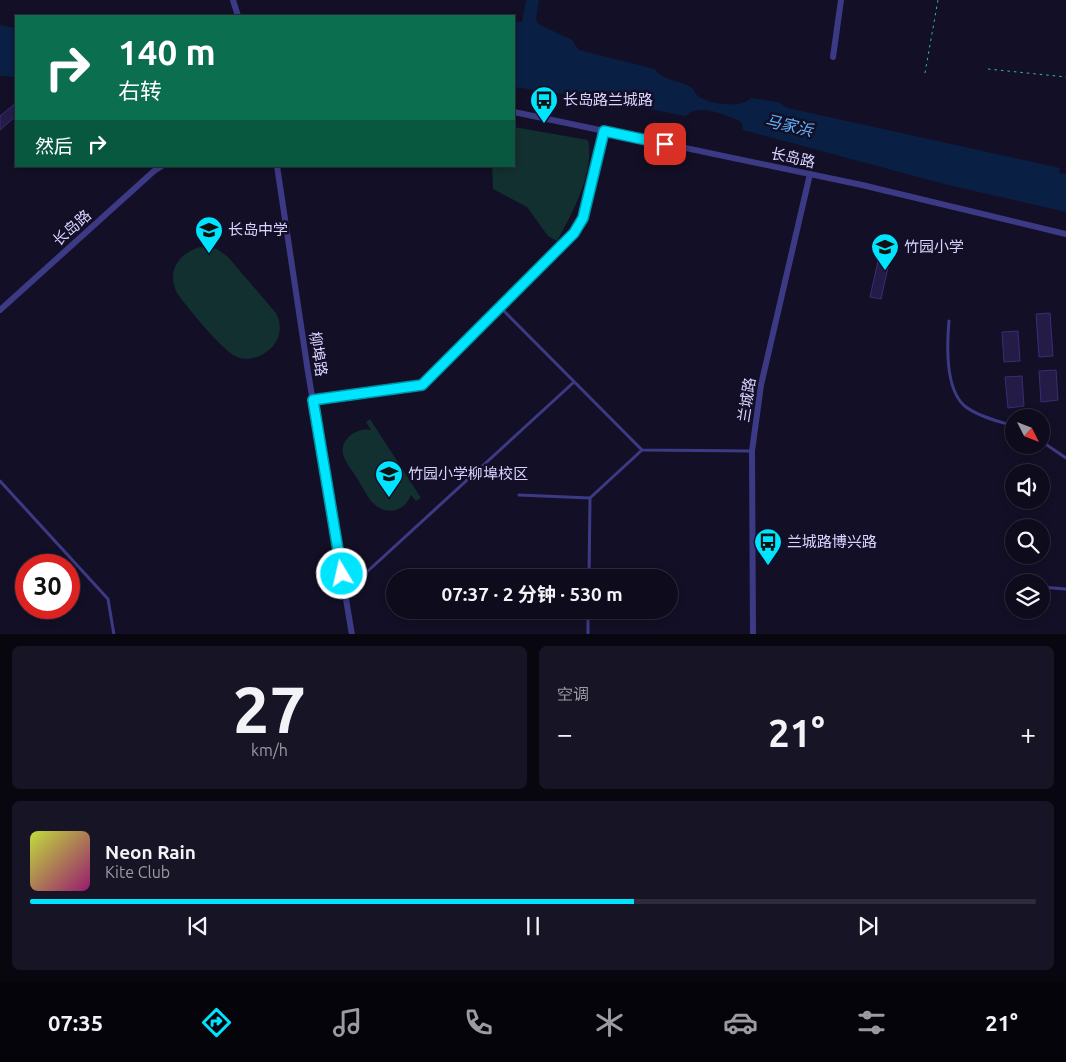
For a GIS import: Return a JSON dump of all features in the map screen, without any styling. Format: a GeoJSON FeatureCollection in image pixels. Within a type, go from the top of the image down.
{"type":"FeatureCollection","features":[{"type":"Feature","properties":{"kind":"street"},"geometry":{"type":"LineString","coordinates":[[233,0],[237,14]]}},
{"type":"Feature","properties":{"kind":"street"},"geometry":{"type":"LineString","coordinates":[[833,57],[841,0]]}},
{"type":"Feature","properties":{"kind":"street","name":"长岛路"},"geometry":{"type":"LineString","coordinates":[[515,112],[810,174],[1066,234]]}},
{"type":"Feature","properties":{"kind":"street","name":"长岛路"},"geometry":{"type":"LineString","coordinates":[[0,310],[147,177],[161,167]]}},
{"type":"Feature","properties":{"kind":"street","name":"柳埠路"},"geometry":{"type":"LineString","coordinates":[[277,167],[352,634]]}},
{"type":"Feature","properties":{"kind":"street","name":"兰城路"},"geometry":{"type":"LineString","coordinates":[[752,634],[752,451],[761,385],[810,174]]}},
{"type":"Feature","properties":{"kind":"lane"},"geometry":{"type":"LineString","coordinates":[[313,400],[422,385],[574,233],[583,218],[604,131]]}},
{"type":"Feature","properties":{"kind":"lane"},"geometry":{"type":"LineString","coordinates":[[500,307],[642,450]]}},
{"type":"Feature","properties":{"kind":"lane"},"geometry":{"type":"LineString","coordinates":[[949,321],[947,353],[954,388],[965,406],[1005,422]]}},
{"type":"Feature","properties":{"kind":"lane"},"geometry":{"type":"LineString","coordinates":[[345,592],[574,382]]}},
{"type":"Feature","properties":{"kind":"lane"},"geometry":{"type":"LineString","coordinates":[[1050,446],[1066,458]]}},
{"type":"Feature","properties":{"kind":"lane"},"geometry":{"type":"LineString","coordinates":[[519,495],[590,498],[642,450],[752,451]]}},
{"type":"Feature","properties":{"kind":"lane"},"geometry":{"type":"LineString","coordinates":[[0,481],[108,599],[114,634]]}},
{"type":"Feature","properties":{"kind":"lane"},"geometry":{"type":"LineString","coordinates":[[589,569],[590,498]]}},
{"type":"Feature","properties":{"kind":"lane"},"geometry":{"type":"LineString","coordinates":[[1050,588],[1066,589]]}},
{"type":"Feature","properties":{"kind":"lane"},"geometry":{"type":"LineString","coordinates":[[588,619],[588,634]]}},
{"type":"Feature","properties":{"kind":"path"},"geometry":{"type":"LineString","coordinates":[[925,73],[938,0]]}},
{"type":"Feature","properties":{"kind":"path"},"geometry":{"type":"LineString","coordinates":[[988,69],[1066,77],[1066,72]]}},
{"type":"Feature","properties":{"kind":"green space"},"geometry":{"type":"Polygon","coordinates":[[[515,127],[588,140],[588,165],[585,179],[575,206],[557,241],[548,236],[527,207],[493,189],[492,167],[515,167],[515,127]]]}},
{"type":"Feature","properties":{"kind":"green space"},"geometry":{"type":"Polygon","coordinates":[[[200,247],[217,249],[228,257],[276,313],[280,326],[279,334],[276,342],[265,353],[245,359],[229,352],[213,337],[177,293],[173,277],[176,264],[186,254],[200,247]]]}},
{"type":"Feature","properties":{"kind":"green space"},"geometry":{"type":"Polygon","coordinates":[[[370,419],[421,498],[416,501],[411,495],[404,506],[399,509],[388,510],[376,506],[371,501],[343,454],[344,444],[351,435],[360,430],[371,430],[366,422],[370,419]]]}},
{"type":"Feature","properties":{"kind":"water","name":"马家浜"},"geometry":{"type":"Polygon","coordinates":[[[526,0],[539,0],[536,19],[538,24],[572,40],[579,50],[655,69],[662,76],[687,85],[699,97],[711,102],[734,104],[751,98],[778,102],[788,108],[1060,168],[1059,173],[1066,174],[1066,212],[944,184],[743,130],[742,123],[738,120],[711,111],[697,110],[685,116],[616,102],[515,87],[515,22],[522,22],[526,0]]]}},
{"type":"Feature","properties":{"kind":"water"},"geometry":{"type":"Polygon","coordinates":[[[0,25],[15,28],[15,77],[0,76],[0,25]]]}},
{"type":"Feature","properties":{"kind":"building"},"geometry":{"type":"Polygon","coordinates":[[[15,104],[15,117],[0,130],[0,116],[15,104]]]}},
{"type":"Feature","properties":{"kind":"building"},"geometry":{"type":"Polygon","coordinates":[[[878,261],[889,263],[881,299],[870,297],[878,261]]]}},
{"type":"Feature","properties":{"kind":"building"},"geometry":{"type":"Polygon","coordinates":[[[1050,313],[1053,356],[1039,357],[1036,314],[1050,313]]]}},
{"type":"Feature","properties":{"kind":"building"},"geometry":{"type":"Polygon","coordinates":[[[1018,331],[1020,361],[1004,362],[1002,332],[1018,331]]]}},
{"type":"Feature","properties":{"kind":"building"},"geometry":{"type":"Polygon","coordinates":[[[1056,370],[1058,400],[1041,402],[1039,371],[1056,370]]]}},
{"type":"Feature","properties":{"kind":"building"},"geometry":{"type":"Polygon","coordinates":[[[1022,376],[1024,406],[1008,408],[1005,377],[1022,376]]]}},
{"type":"Feature","properties":{"kind":"place","name":"长岛路兰城路"},"geometry":{"type":"Point","coordinates":[544,124]}},
{"type":"Feature","properties":{"kind":"place","name":"长岛中学"},"geometry":{"type":"Point","coordinates":[209,254]}},
{"type":"Feature","properties":{"kind":"place","name":"竹园小学"},"geometry":{"type":"Point","coordinates":[885,271]}},
{"type":"Feature","properties":{"kind":"place","name":"竹园小学柳埠校区"},"geometry":{"type":"Point","coordinates":[389,498]}},
{"type":"Feature","properties":{"kind":"place","name":"兰城路博兴路"},"geometry":{"type":"Point","coordinates":[768,566]}},
{"type":"Feature","properties":{"kind":"route"},"geometry":{"type":"LineString","coordinates":[[342,574],[313,400],[422,385],[574,233],[583,218],[604,131],[665,144]]}}]}
